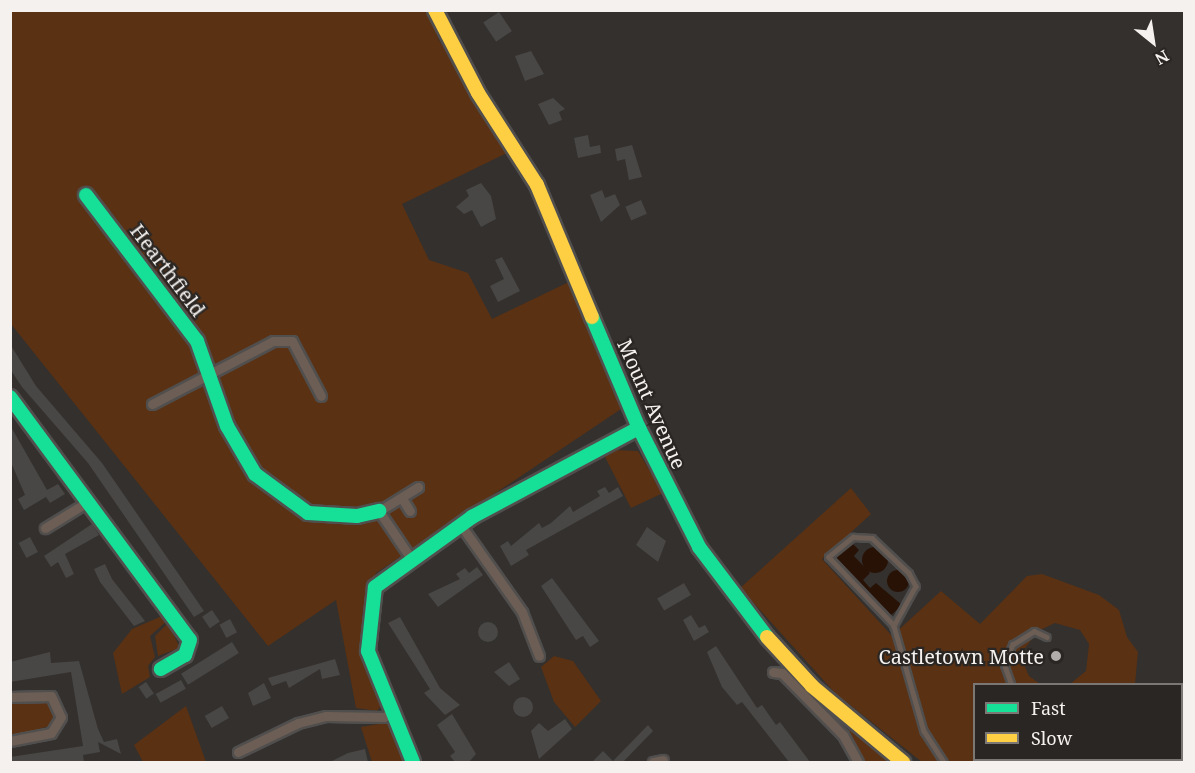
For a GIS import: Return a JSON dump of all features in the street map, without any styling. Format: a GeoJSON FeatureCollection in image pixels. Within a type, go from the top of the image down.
{"type":"FeatureCollection","features":[{"type":"Feature","properties":{"kind":"street","name":"Mount Avenue"},"geometry":{"type":"LineString","coordinates":[[435,10],[478,93],[537,185],[639,428],[699,547],[743,611],[831,705],[903,762]]}},
{"type":"Feature","properties":{"kind":"street","name":"Hearthfield"},"geometry":{"type":"LineString","coordinates":[[86,195],[197,341],[240,451],[272,488],[308,513],[357,516],[380,511],[403,500],[418,487]]}},
{"type":"Feature","properties":{"kind":"street"},"geometry":{"type":"LineString","coordinates":[[152,404],[273,341],[292,341],[321,396]]}},
{"type":"Feature","properties":{"kind":"street"},"geometry":{"type":"LineString","coordinates":[[10,397],[190,640],[185,655],[161,669]]}},
{"type":"Feature","properties":{"kind":"street"},"geometry":{"type":"LineString","coordinates":[[413,762],[394,711],[380,686],[366,633],[375,587],[410,557],[460,524],[639,428]]}},
{"type":"Feature","properties":{"kind":"street"},"geometry":{"type":"LineString","coordinates":[[403,500],[410,511]]}},
{"type":"Feature","properties":{"kind":"street"},"geometry":{"type":"LineString","coordinates":[[45,528],[89,501]]}},
{"type":"Feature","properties":{"kind":"street"},"geometry":{"type":"LineString","coordinates":[[380,511],[410,557]]}},
{"type":"Feature","properties":{"kind":"street"},"geometry":{"type":"LineString","coordinates":[[460,524],[522,612],[539,656]]}},
{"type":"Feature","properties":{"kind":"street"},"geometry":{"type":"LineString","coordinates":[[773,672],[782,673],[843,735],[858,762]]}},
{"type":"Feature","properties":{"kind":"street"},"geometry":{"type":"LineString","coordinates":[[10,697],[51,696],[61,717],[51,733],[10,741]]}},
{"type":"Feature","properties":{"kind":"street"},"geometry":{"type":"LineString","coordinates":[[238,752],[298,723],[326,717],[384,717],[394,711]]}},
{"type":"Feature","properties":{"kind":"lane"},"geometry":{"type":"LineString","coordinates":[[894,626],[916,586],[909,573],[872,538],[853,537],[828,557],[894,626],[924,731],[944,762]]}},
{"type":"Feature","properties":{"kind":"lane"},"geometry":{"type":"LineString","coordinates":[[1011,683],[1004,664],[1012,645],[1034,631],[1047,637]]}},
{"type":"Feature","properties":{"kind":"shaded area"},"geometry":{"type":"Polygon","coordinates":[[[11,11],[428,11],[439,40],[509,152],[402,204],[429,260],[468,273],[492,319],[571,281],[624,407],[376,573],[362,616],[362,649],[381,706],[377,711],[356,708],[336,600],[268,646],[11,324],[11,11]]]}},
{"type":"Feature","properties":{"kind":"shaded area"},"geometry":{"type":"Polygon","coordinates":[[[614,450],[638,451],[663,493],[631,508],[604,455],[614,450]]]}},
{"type":"Feature","properties":{"kind":"shaded area"},"geometry":{"type":"Polygon","coordinates":[[[851,488],[871,514],[822,559],[892,636],[941,591],[980,624],[1027,576],[1042,574],[1099,595],[1119,610],[1127,637],[1138,652],[1135,683],[1071,683],[1086,671],[1089,644],[1080,630],[1055,623],[1038,631],[1020,655],[1029,676],[1039,683],[973,683],[973,761],[1030,762],[922,762],[835,693],[740,588],[851,488]]]}},
{"type":"Feature","properties":{"kind":"shaded area"},"geometry":{"type":"Polygon","coordinates":[[[850,541],[859,550],[854,556],[870,573],[863,580],[870,588],[876,583],[902,605],[889,617],[833,557],[850,541]]]}},
{"type":"Feature","properties":{"kind":"shaded area"},"geometry":{"type":"Polygon","coordinates":[[[875,547],[884,551],[888,560],[884,569],[875,573],[866,569],[862,560],[866,551],[875,547]]]}},
{"type":"Feature","properties":{"kind":"shaded area"},"geometry":{"type":"Polygon","coordinates":[[[898,570],[906,573],[909,581],[906,589],[898,592],[890,589],[887,581],[890,573],[898,570]]]}},
{"type":"Feature","properties":{"kind":"shaded area"},"geometry":{"type":"Polygon","coordinates":[[[162,616],[167,621],[150,636],[155,657],[148,666],[150,677],[122,694],[113,653],[132,629],[162,616]]]}},
{"type":"Feature","properties":{"kind":"shaded area"},"geometry":{"type":"Polygon","coordinates":[[[168,623],[180,648],[158,656],[155,636],[168,623]]]}},
{"type":"Feature","properties":{"kind":"shaded area"},"geometry":{"type":"Polygon","coordinates":[[[554,656],[573,661],[601,701],[575,727],[554,702],[541,667],[554,656]]]}},
{"type":"Feature","properties":{"kind":"shaded area"},"geometry":{"type":"Polygon","coordinates":[[[41,698],[53,704],[53,725],[11,737],[10,703],[41,698]]]}},
{"type":"Feature","properties":{"kind":"shaded area"},"geometry":{"type":"Polygon","coordinates":[[[186,706],[206,762],[143,762],[134,745],[186,706]]]}},
{"type":"Feature","properties":{"kind":"shaded area"},"geometry":{"type":"Polygon","coordinates":[[[390,722],[408,762],[372,762],[361,727],[390,722]]]}},
{"type":"Feature","properties":{"kind":"shaded area"},"geometry":{"type":"Polygon","coordinates":[[[848,728],[892,762],[863,762],[848,728]]]}},
{"type":"Feature","properties":{"kind":"building"},"geometry":{"type":"Polygon","coordinates":[[[499,12],[512,31],[496,42],[483,23],[499,12]]]}},
{"type":"Feature","properties":{"kind":"building"},"geometry":{"type":"Polygon","coordinates":[[[531,51],[544,74],[525,81],[515,56],[531,51]]]}},
{"type":"Feature","properties":{"kind":"building"},"geometry":{"type":"Polygon","coordinates":[[[553,98],[565,109],[559,112],[562,120],[549,125],[538,104],[553,98]]]}},
{"type":"Feature","properties":{"kind":"building"},"geometry":{"type":"Polygon","coordinates":[[[588,135],[590,147],[600,145],[601,153],[578,158],[574,138],[588,135]]]}},
{"type":"Feature","properties":{"kind":"building"},"geometry":{"type":"Polygon","coordinates":[[[632,145],[642,177],[629,180],[625,159],[617,161],[615,149],[632,145]]]}},
{"type":"Feature","properties":{"kind":"building"},"geometry":{"type":"Polygon","coordinates":[[[481,183],[491,196],[496,219],[481,227],[472,210],[464,214],[456,207],[469,196],[466,190],[481,183]]]}},
{"type":"Feature","properties":{"kind":"building"},"geometry":{"type":"Polygon","coordinates":[[[602,190],[605,198],[615,194],[620,205],[601,222],[590,195],[602,190]]]}},
{"type":"Feature","properties":{"kind":"building"},"geometry":{"type":"Polygon","coordinates":[[[641,200],[647,214],[631,220],[625,207],[641,200]]]}},
{"type":"Feature","properties":{"kind":"building"},"geometry":{"type":"Polygon","coordinates":[[[502,257],[520,291],[498,302],[490,286],[504,279],[495,260],[502,257]]]}},
{"type":"Feature","properties":{"kind":"building"},"geometry":{"type":"Polygon","coordinates":[[[10,344],[36,386],[102,463],[204,611],[194,617],[88,463],[22,387],[10,369],[10,344]]]}},
{"type":"Feature","properties":{"kind":"building"},"geometry":{"type":"Polygon","coordinates":[[[10,425],[47,490],[58,484],[65,494],[50,503],[46,497],[24,510],[18,499],[25,495],[10,460],[10,425]]]}},
{"type":"Feature","properties":{"kind":"building"},"geometry":{"type":"Polygon","coordinates":[[[605,487],[609,493],[618,487],[623,496],[526,550],[529,555],[511,566],[500,546],[508,541],[511,546],[539,523],[542,528],[551,523],[570,506],[573,512],[600,496],[597,491],[605,487]]]}},
{"type":"Feature","properties":{"kind":"building"},"geometry":{"type":"Polygon","coordinates":[[[92,524],[99,535],[65,554],[74,574],[66,578],[58,562],[51,567],[44,556],[92,524]]]}},
{"type":"Feature","properties":{"kind":"building"},"geometry":{"type":"Polygon","coordinates":[[[647,527],[666,541],[658,562],[636,545],[647,527]]]}},
{"type":"Feature","properties":{"kind":"building"},"geometry":{"type":"Polygon","coordinates":[[[30,537],[38,552],[27,558],[19,543],[30,537]]]}},
{"type":"Feature","properties":{"kind":"building"},"geometry":{"type":"Polygon","coordinates":[[[105,564],[112,579],[145,621],[134,626],[100,582],[94,569],[105,564]]]}},
{"type":"Feature","properties":{"kind":"building"},"geometry":{"type":"Polygon","coordinates":[[[477,567],[483,575],[438,607],[428,594],[460,579],[456,574],[465,568],[469,573],[477,567]]]}},
{"type":"Feature","properties":{"kind":"building"},"geometry":{"type":"Polygon","coordinates":[[[552,578],[599,641],[590,647],[583,636],[576,640],[541,586],[552,578]]]}},
{"type":"Feature","properties":{"kind":"building"},"geometry":{"type":"Polygon","coordinates":[[[684,583],[691,595],[664,611],[657,598],[684,583]]]}},
{"type":"Feature","properties":{"kind":"building"},"geometry":{"type":"Polygon","coordinates":[[[212,610],[220,622],[210,628],[202,617],[212,610]]]}},
{"type":"Feature","properties":{"kind":"building"},"geometry":{"type":"Polygon","coordinates":[[[691,615],[699,628],[705,625],[709,632],[694,641],[683,620],[691,615]]]}},
{"type":"Feature","properties":{"kind":"building"},"geometry":{"type":"Polygon","coordinates":[[[400,617],[440,688],[460,705],[445,715],[424,693],[430,689],[388,623],[400,617]]]}},
{"type":"Feature","properties":{"kind":"building"},"geometry":{"type":"Polygon","coordinates":[[[230,619],[237,632],[226,638],[219,625],[230,619]]]}},
{"type":"Feature","properties":{"kind":"building"},"geometry":{"type":"Polygon","coordinates":[[[488,622],[495,625],[498,632],[495,639],[488,642],[481,639],[478,632],[481,625],[488,622]]]}},
{"type":"Feature","properties":{"kind":"building"},"geometry":{"type":"Polygon","coordinates":[[[232,642],[239,653],[188,685],[181,674],[232,642]]]}},
{"type":"Feature","properties":{"kind":"building"},"geometry":{"type":"Polygon","coordinates":[[[716,646],[757,708],[762,705],[776,725],[780,722],[810,762],[789,762],[742,702],[737,705],[722,687],[707,652],[716,646]]]}},
{"type":"Feature","properties":{"kind":"building"},"geometry":{"type":"Polygon","coordinates":[[[50,652],[51,663],[79,661],[98,729],[104,742],[117,739],[121,754],[98,742],[100,752],[83,755],[84,762],[10,762],[10,757],[83,746],[71,672],[10,682],[10,662],[50,652]]]}},
{"type":"Feature","properties":{"kind":"building"},"geometry":{"type":"Polygon","coordinates":[[[335,659],[340,675],[322,679],[320,669],[289,688],[286,681],[272,686],[268,678],[335,659]]]}},
{"type":"Feature","properties":{"kind":"building"},"geometry":{"type":"Polygon","coordinates":[[[509,662],[520,679],[509,686],[494,672],[509,662]]]}},
{"type":"Feature","properties":{"kind":"building"},"geometry":{"type":"Polygon","coordinates":[[[181,680],[186,689],[160,703],[156,694],[181,680]]]}},
{"type":"Feature","properties":{"kind":"building"},"geometry":{"type":"Polygon","coordinates":[[[146,682],[154,694],[146,699],[139,687],[146,682]]]}},
{"type":"Feature","properties":{"kind":"building"},"geometry":{"type":"Polygon","coordinates":[[[264,683],[271,698],[253,706],[248,693],[264,683]]]}},
{"type":"Feature","properties":{"kind":"building"},"geometry":{"type":"Polygon","coordinates":[[[523,697],[530,700],[533,707],[530,714],[523,717],[516,714],[513,707],[516,700],[523,697]]]}},
{"type":"Feature","properties":{"kind":"building"},"geometry":{"type":"Polygon","coordinates":[[[222,706],[229,718],[212,728],[205,716],[222,706]]]}},
{"type":"Feature","properties":{"kind":"building"},"geometry":{"type":"Polygon","coordinates":[[[452,714],[476,754],[469,762],[455,762],[450,756],[455,752],[437,725],[452,714]]]}},
{"type":"Feature","properties":{"kind":"building"},"geometry":{"type":"Polygon","coordinates":[[[565,719],[572,729],[539,759],[531,731],[539,723],[548,731],[565,719]]]}},
{"type":"Feature","properties":{"kind":"building"},"geometry":{"type":"Polygon","coordinates":[[[648,725],[653,731],[623,762],[592,762],[603,751],[613,761],[648,725]]]}},
{"type":"Feature","properties":{"kind":"building"},"geometry":{"type":"Polygon","coordinates":[[[365,749],[368,762],[330,762],[348,753],[365,749]]]}},
{"type":"Feature","properties":{"kind":"traffic: fast"},"geometry":{"type":"LineString","coordinates":[[86,195],[197,341],[227,426],[255,474],[308,513],[357,516],[379,511]]}},
{"type":"Feature","properties":{"kind":"traffic: fast"},"geometry":{"type":"LineString","coordinates":[[592,317],[639,428],[699,547],[767,637]]}},
{"type":"Feature","properties":{"kind":"traffic: fast"},"geometry":{"type":"LineString","coordinates":[[10,397],[190,640],[185,655],[161,669]]}},
{"type":"Feature","properties":{"kind":"traffic: fast"},"geometry":{"type":"LineString","coordinates":[[413,762],[368,651],[375,587],[472,517],[639,428]]}},
{"type":"Feature","properties":{"kind":"traffic: slow"},"geometry":{"type":"LineString","coordinates":[[435,10],[478,93],[537,185],[592,317]]}},
{"type":"Feature","properties":{"kind":"traffic: slow"},"geometry":{"type":"LineString","coordinates":[[767,637],[812,686],[903,762]]}},
{"type":"Feature","properties":{"kind":"place","name":"Castletown Motte"},"geometry":{"type":"Point","coordinates":[1056,656]}}]}
